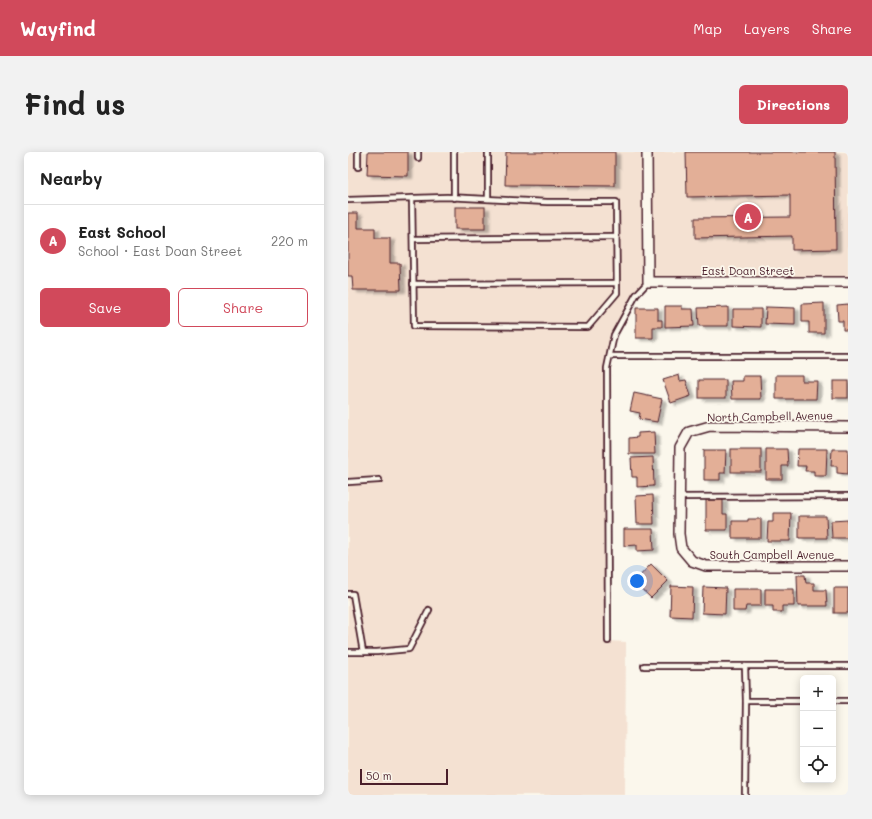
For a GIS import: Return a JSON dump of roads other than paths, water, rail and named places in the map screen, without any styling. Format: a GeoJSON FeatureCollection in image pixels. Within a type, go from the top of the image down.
{"type":"FeatureCollection","features":[{"type":"Feature","properties":{"kind":"street"},"geometry":{"type":"LineString","coordinates":[[647,152],[648,282]]}},
{"type":"Feature","properties":{"kind":"street","name":"East Doan Street"},"geometry":{"type":"LineString","coordinates":[[648,282],[848,282]]}},
{"type":"Feature","properties":{"kind":"street","name":"North Campbell Avenue"},"geometry":{"type":"LineString","coordinates":[[678,497],[680,448],[689,432],[710,426],[848,427]]}},
{"type":"Feature","properties":{"kind":"street","name":"South Campbell Avenue"},"geometry":{"type":"LineString","coordinates":[[678,497],[678,534],[681,548],[692,561],[706,566],[848,566]]}},
{"type":"Feature","properties":{"kind":"lane"},"geometry":{"type":"LineString","coordinates":[[358,152],[358,167]]}},
{"type":"Feature","properties":{"kind":"lane"},"geometry":{"type":"LineString","coordinates":[[418,152],[418,158]]}},
{"type":"Feature","properties":{"kind":"lane"},"geometry":{"type":"LineString","coordinates":[[454,152],[454,198]]}},
{"type":"Feature","properties":{"kind":"lane"},"geometry":{"type":"LineString","coordinates":[[488,152],[488,199]]}},
{"type":"Feature","properties":{"kind":"lane"},"geometry":{"type":"LineString","coordinates":[[348,200],[412,198],[454,198],[547,202],[616,202],[617,293],[588,327],[414,326],[412,198]]}},
{"type":"Feature","properties":{"kind":"lane"},"geometry":{"type":"LineString","coordinates":[[413,239],[616,237]]}},
{"type":"Feature","properties":{"kind":"lane"},"geometry":{"type":"LineString","coordinates":[[608,641],[607,368],[614,335],[636,295],[648,282]]}},
{"type":"Feature","properties":{"kind":"lane"},"geometry":{"type":"LineString","coordinates":[[413,284],[617,284]]}},
{"type":"Feature","properties":{"kind":"lane"},"geometry":{"type":"LineString","coordinates":[[610,356],[848,356]]}},
{"type":"Feature","properties":{"kind":"lane"},"geometry":{"type":"LineString","coordinates":[[348,482],[379,480]]}},
{"type":"Feature","properties":{"kind":"lane"},"geometry":{"type":"LineString","coordinates":[[678,497],[848,496]]}},
{"type":"Feature","properties":{"kind":"lane"},"geometry":{"type":"LineString","coordinates":[[348,594],[353,594],[363,652]]}},
{"type":"Feature","properties":{"kind":"lane"},"geometry":{"type":"LineString","coordinates":[[348,652],[377,652],[409,649],[429,610]]}},
{"type":"Feature","properties":{"kind":"lane"},"geometry":{"type":"LineString","coordinates":[[644,666],[848,666]]}},
{"type":"Feature","properties":{"kind":"lane"},"geometry":{"type":"LineString","coordinates":[[745,666],[745,795]]}},
{"type":"Feature","properties":{"kind":"lane"},"geometry":{"type":"LineString","coordinates":[[746,701],[800,701]]}},
{"type":"Feature","properties":{"kind":"lane"},"geometry":{"type":"LineString","coordinates":[[836,701],[848,701]]}},
{"type":"Feature","properties":{"kind":"place","name":"East School"},"geometry":{"type":"Point","coordinates":[748,217]}}]}
